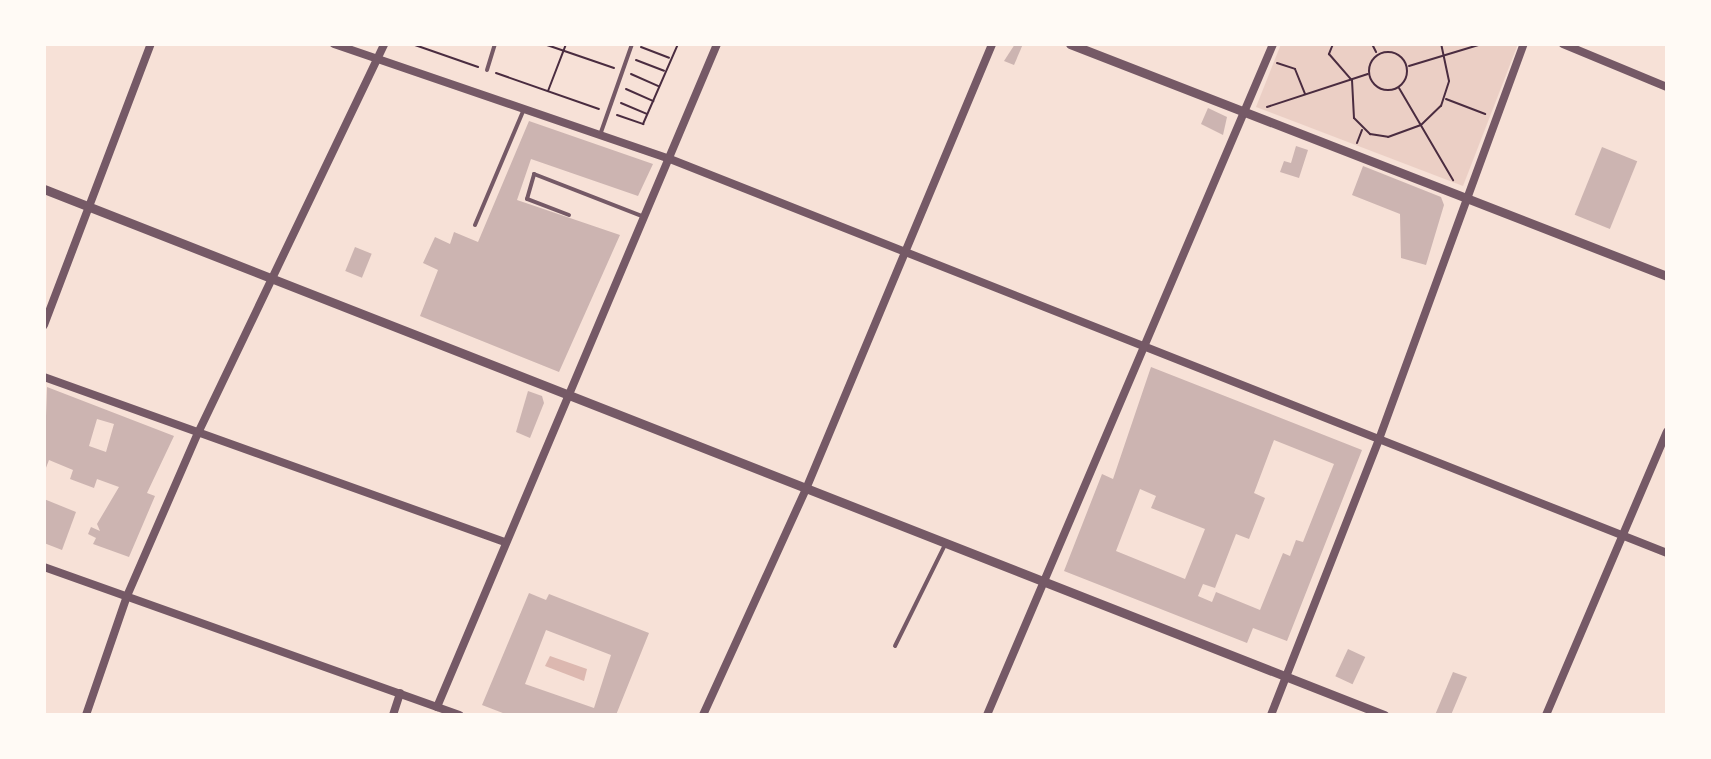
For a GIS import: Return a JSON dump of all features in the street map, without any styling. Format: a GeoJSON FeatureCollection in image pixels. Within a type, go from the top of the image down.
{"type":"FeatureCollection","features":[{"type":"Feature","properties":{"kind":"street"},"geometry":{"type":"LineString","coordinates":[[44,325],[151,44]]}},
{"type":"Feature","properties":{"kind":"street"},"geometry":{"type":"LineString","coordinates":[[334,44],[670,159],[1141,349],[1667,553]]}},
{"type":"Feature","properties":{"kind":"street"},"geometry":{"type":"LineString","coordinates":[[86,715],[127,596],[198,433],[384,44]]}},
{"type":"Feature","properties":{"kind":"street"},"geometry":{"type":"LineString","coordinates":[[437,707],[567,392],[717,44]]}},
{"type":"Feature","properties":{"kind":"street"},"geometry":{"type":"LineString","coordinates":[[703,715],[806,489],[992,44]]}},
{"type":"Feature","properties":{"kind":"street"},"geometry":{"type":"LineString","coordinates":[[1070,44],[1667,276]]}},
{"type":"Feature","properties":{"kind":"street"},"geometry":{"type":"LineString","coordinates":[[987,715],[1273,44]]}},
{"type":"Feature","properties":{"kind":"street"},"geometry":{"type":"LineString","coordinates":[[1271,715],[1378,442],[1464,199],[1524,44]]}},
{"type":"Feature","properties":{"kind":"street"},"geometry":{"type":"LineString","coordinates":[[1563,44],[1667,87]]}},
{"type":"Feature","properties":{"kind":"street"},"geometry":{"type":"LineString","coordinates":[[44,189],[272,274],[1042,585],[1384,715]]}},
{"type":"Feature","properties":{"kind":"street"},"geometry":{"type":"LineString","coordinates":[[44,377],[505,542]]}},
{"type":"Feature","properties":{"kind":"street"},"geometry":{"type":"LineString","coordinates":[[1546,715],[1667,432]]}},
{"type":"Feature","properties":{"kind":"street"},"geometry":{"type":"LineString","coordinates":[[44,567],[459,715]]}},
{"type":"Feature","properties":{"kind":"street"},"geometry":{"type":"LineString","coordinates":[[393,715],[400,693]]}},
{"type":"Feature","properties":{"kind":"lane"},"geometry":{"type":"LineString","coordinates":[[487,70],[495,44]]}},
{"type":"Feature","properties":{"kind":"lane"},"geometry":{"type":"LineString","coordinates":[[600,135],[632,44]]}},
{"type":"Feature","properties":{"kind":"lane"},"geometry":{"type":"LineString","coordinates":[[475,225],[524,109]]}},
{"type":"Feature","properties":{"kind":"lane"},"geometry":{"type":"LineString","coordinates":[[569,215],[527,199],[534,174],[645,217]]}},
{"type":"Feature","properties":{"kind":"lane"},"geometry":{"type":"LineString","coordinates":[[895,646],[945,545]]}},
{"type":"Feature","properties":{"kind":"path"},"geometry":{"type":"LineString","coordinates":[[412,44],[643,124],[678,44],[688,44]]}},
{"type":"Feature","properties":{"kind":"path"},"geometry":{"type":"LineString","coordinates":[[544,44],[659,86]]}},
{"type":"Feature","properties":{"kind":"path"},"geometry":{"type":"LineString","coordinates":[[548,91],[566,44]]}},
{"type":"Feature","properties":{"kind":"path"},"geometry":{"type":"LineString","coordinates":[[632,44],[671,58]]}},
{"type":"Feature","properties":{"kind":"path"},"geometry":{"type":"LineString","coordinates":[[1333,44],[1329,54],[1352,80],[1350,105],[1363,129],[1388,137],[1421,125],[1445,98],[1445,55],[1441,44]]}},
{"type":"Feature","properties":{"kind":"path"},"geometry":{"type":"LineString","coordinates":[[1372,44],[1377,54],[1408,66],[1482,44]]}},
{"type":"Feature","properties":{"kind":"path"},"geometry":{"type":"LineString","coordinates":[[1368,74],[1377,54]]}},
{"type":"Feature","properties":{"kind":"path"},"geometry":{"type":"LineString","coordinates":[[628,57],[665,72]]}},
{"type":"Feature","properties":{"kind":"path"},"geometry":{"type":"LineString","coordinates":[[1267,60],[1295,69],[1306,95]]}},
{"type":"Feature","properties":{"kind":"path"},"geometry":{"type":"LineString","coordinates":[[1399,88],[1408,66]]}},
{"type":"Feature","properties":{"kind":"path"},"geometry":{"type":"LineString","coordinates":[[1245,114],[1368,74],[1399,88],[1464,199]]}},
{"type":"Feature","properties":{"kind":"path"},"geometry":{"type":"LineString","coordinates":[[617,86],[653,101]]}},
{"type":"Feature","properties":{"kind":"path"},"geometry":{"type":"LineString","coordinates":[[1445,98],[1495,117]]}},
{"type":"Feature","properties":{"kind":"path"},"geometry":{"type":"LineString","coordinates":[[612,100],[647,114]]}},
{"type":"Feature","properties":{"kind":"path"},"geometry":{"type":"LineString","coordinates":[[1352,156],[1363,129]]}},
{"type":"Feature","properties":{"kind":"shaded area"},"geometry":{"type":"Polygon","coordinates":[[[1281,44],[1518,44],[1463,186],[1256,107],[1281,44]]]}},
{"type":"Feature","properties":{"kind":"shaded area"},"geometry":{"type":"Polygon","coordinates":[[[550,656],[587,669],[584,681],[545,666],[550,656]]]}},
{"type":"Feature","properties":{"kind":"building"},"geometry":{"type":"Polygon","coordinates":[[[1015,44],[1023,44],[1014,65],[1004,61],[1015,44]]]}},
{"type":"Feature","properties":{"kind":"building"},"geometry":{"type":"Polygon","coordinates":[[[1208,108],[1227,117],[1223,135],[1201,124],[1208,108]]]}},
{"type":"Feature","properties":{"kind":"building"},"geometry":{"type":"Polygon","coordinates":[[[529,121],[653,164],[638,196],[531,159],[517,200],[620,235],[559,372],[420,316],[438,270],[423,263],[435,237],[450,244],[454,232],[478,242],[529,121]]]}},
{"type":"Feature","properties":{"kind":"building"},"geometry":{"type":"Polygon","coordinates":[[[1296,146],[1308,150],[1299,178],[1280,172],[1284,161],[1291,163],[1296,146]]]}},
{"type":"Feature","properties":{"kind":"building"},"geometry":{"type":"Polygon","coordinates":[[[1602,147],[1637,161],[1610,229],[1575,215],[1602,147]]]}},
{"type":"Feature","properties":{"kind":"building"},"geometry":{"type":"Polygon","coordinates":[[[1363,166],[1441,197],[1444,205],[1426,265],[1401,258],[1400,214],[1352,195],[1363,166]]]}},
{"type":"Feature","properties":{"kind":"building"},"geometry":{"type":"Polygon","coordinates":[[[355,247],[372,254],[362,278],[345,271],[355,247]]]}},
{"type":"Feature","properties":{"kind":"building"},"geometry":{"type":"Polygon","coordinates":[[[1151,367],[1362,450],[1287,641],[1253,628],[1247,643],[1064,571],[1102,474],[1113,479],[1151,367]],[[1274,440],[1254,493],[1265,498],[1249,539],[1236,534],[1215,588],[1203,584],[1198,596],[1212,602],[1216,592],[1260,610],[1283,553],[1290,556],[1296,540],[1303,542],[1334,464],[1274,440]],[[1140,489],[1116,551],[1185,579],[1205,529],[1151,508],[1156,496],[1140,489]]]}},
{"type":"Feature","properties":{"kind":"building"},"geometry":{"type":"Polygon","coordinates":[[[47,387],[174,436],[147,493],[155,496],[129,557],[93,544],[96,538],[88,534],[91,527],[100,531],[97,524],[119,487],[97,479],[94,488],[70,479],[73,470],[49,460],[44,473],[47,387]],[[97,419],[89,446],[106,452],[114,424],[97,419]]]}},
{"type":"Feature","properties":{"kind":"building"},"geometry":{"type":"Polygon","coordinates":[[[528,391],[542,396],[544,403],[530,438],[516,432],[528,391]]]}},
{"type":"Feature","properties":{"kind":"building"},"geometry":{"type":"Polygon","coordinates":[[[44,499],[76,512],[62,550],[44,543],[44,499]]]}},
{"type":"Feature","properties":{"kind":"building"},"geometry":{"type":"Polygon","coordinates":[[[529,593],[546,600],[549,594],[649,633],[616,715],[508,715],[482,705],[529,593]],[[546,630],[525,684],[594,708],[611,655],[546,630]]]}},
{"type":"Feature","properties":{"kind":"building"},"geometry":{"type":"Polygon","coordinates":[[[1348,649],[1365,657],[1353,684],[1335,676],[1348,649]]]}},
{"type":"Feature","properties":{"kind":"building"},"geometry":{"type":"Polygon","coordinates":[[[1453,672],[1467,677],[1451,715],[1435,715],[1453,672]]]}}]}
